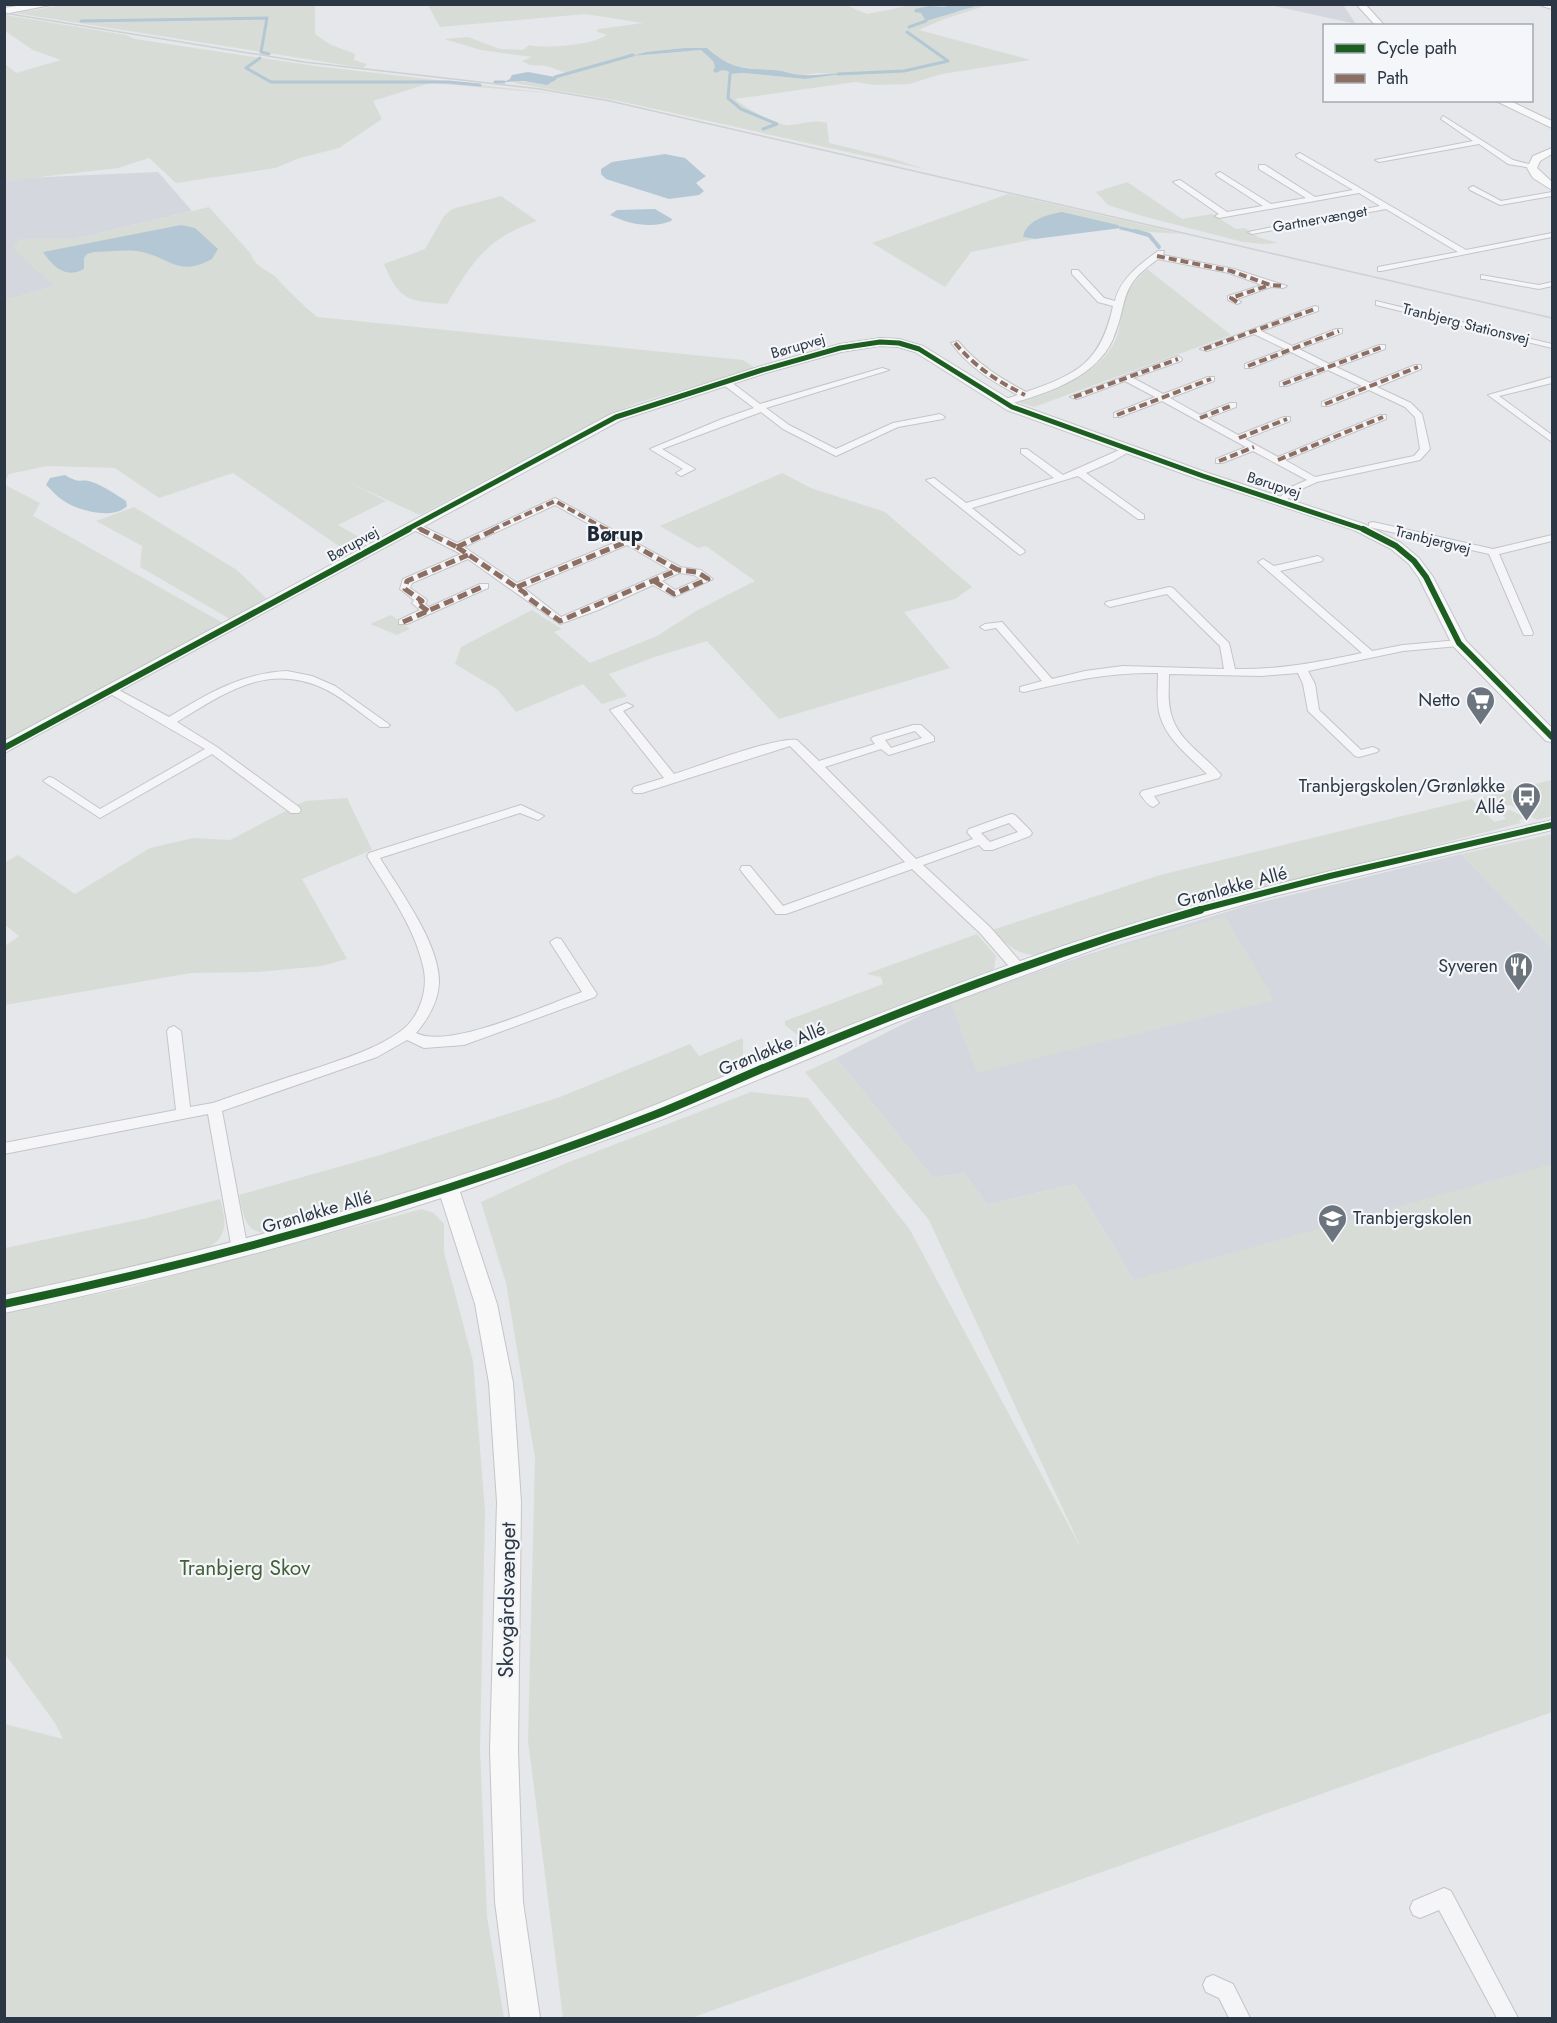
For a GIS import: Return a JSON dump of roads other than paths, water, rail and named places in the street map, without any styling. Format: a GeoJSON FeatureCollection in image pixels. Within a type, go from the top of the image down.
{"type":"FeatureCollection","features":[{"type":"Feature","properties":{"kind":"street"},"geometry":{"type":"LineString","coordinates":[[1360,4],[1379,24]]}},
{"type":"Feature","properties":{"kind":"street"},"geometry":{"type":"LineString","coordinates":[[1545,4],[1552,6]]}},
{"type":"Feature","properties":{"kind":"street"},"geometry":{"type":"LineString","coordinates":[[4,10],[50,5]]}},
{"type":"Feature","properties":{"kind":"street"},"geometry":{"type":"LineString","coordinates":[[1503,102],[1552,125]]}},
{"type":"Feature","properties":{"kind":"street"},"geometry":{"type":"LineString","coordinates":[[1515,102],[1552,119]]}},
{"type":"Feature","properties":{"kind":"street"},"geometry":{"type":"LineString","coordinates":[[1443,118],[1515,164],[1532,166]]}},
{"type":"Feature","properties":{"kind":"street"},"geometry":{"type":"LineString","coordinates":[[1379,160],[1479,142]]}},
{"type":"Feature","properties":{"kind":"street"},"geometry":{"type":"LineString","coordinates":[[1532,166],[1539,156],[1552,151]]}},
{"type":"Feature","properties":{"kind":"street","name":"Gartnervænget"},"geometry":{"type":"LineString","coordinates":[[1299,155],[1465,253]]}},
{"type":"Feature","properties":{"kind":"street"},"geometry":{"type":"LineString","coordinates":[[1532,166],[1537,176],[1552,187]]}},
{"type":"Feature","properties":{"kind":"street","name":"Gartnervænget"},"geometry":{"type":"LineString","coordinates":[[1262,167],[1313,199]]}},
{"type":"Feature","properties":{"kind":"street","name":"Gartnervænget"},"geometry":{"type":"LineString","coordinates":[[1220,174],[1270,207]]}},
{"type":"Feature","properties":{"kind":"street","name":"Gartnervænget"},"geometry":{"type":"LineString","coordinates":[[1177,182],[1222,215],[1359,191]]}},
{"type":"Feature","properties":{"kind":"street"},"geometry":{"type":"LineString","coordinates":[[1473,188],[1500,203],[1552,194]]}},
{"type":"Feature","properties":{"kind":"street","name":"Gartnervænget"},"geometry":{"type":"LineString","coordinates":[[1252,232],[1387,207]]}},
{"type":"Feature","properties":{"kind":"street"},"geometry":{"type":"LineString","coordinates":[[1381,270],[1552,235]]}},
{"type":"Feature","properties":{"kind":"street"},"geometry":{"type":"LineString","coordinates":[[1002,403],[1060,381],[1095,359],[1110,338],[1127,283],[1159,255],[1231,271],[1269,285],[1283,286]]}},
{"type":"Feature","properties":{"kind":"street"},"geometry":{"type":"LineString","coordinates":[[1075,272],[1101,300],[1119,305]]}},
{"type":"Feature","properties":{"kind":"street"},"geometry":{"type":"LineString","coordinates":[[1484,277],[1502,277],[1539,287],[1552,284]]}},
{"type":"Feature","properties":{"kind":"street"},"geometry":{"type":"LineString","coordinates":[[1237,302],[1231,298],[1269,285]]}},
{"type":"Feature","properties":{"kind":"street","name":"Tranbjerg Stationsvej"},"geometry":{"type":"LineString","coordinates":[[1379,303],[1552,346]]}},
{"type":"Feature","properties":{"kind":"street"},"geometry":{"type":"LineString","coordinates":[[1204,350],[1315,309]]}},
{"type":"Feature","properties":{"kind":"street","name":"Børupvej"},"geometry":{"type":"LineString","coordinates":[[1254,331],[1415,410],[1419,416],[1425,449],[1423,454],[1409,461],[1314,480],[1294,489],[1280,502]]}},
{"type":"Feature","properties":{"kind":"street"},"geometry":{"type":"LineString","coordinates":[[1248,366],[1339,331]]}},
{"type":"Feature","properties":{"kind":"street","name":"Børupvej"},"geometry":{"type":"LineString","coordinates":[[4,748],[616,417],[724,381],[869,342],[890,342],[919,349],[1002,403],[1280,502],[1359,527],[1395,546],[1414,561],[1426,577],[1459,643],[1552,737]]}},
{"type":"Feature","properties":{"kind":"street"},"geometry":{"type":"LineString","coordinates":[[955,342],[969,360],[979,365],[995,381],[1024,395]]}},
{"type":"Feature","properties":{"kind":"street"},"geometry":{"type":"LineString","coordinates":[[1283,384],[1382,347]]}},
{"type":"Feature","properties":{"kind":"street"},"geometry":{"type":"LineString","coordinates":[[1074,397],[1178,359]]}},
{"type":"Feature","properties":{"kind":"street"},"geometry":{"type":"LineString","coordinates":[[1324,404],[1418,367]]}},
{"type":"Feature","properties":{"kind":"street"},"geometry":{"type":"LineString","coordinates":[[681,473],[690,469],[655,449],[760,408],[885,370]]}},
{"type":"Feature","properties":{"kind":"street","name":"Børupvej"},"geometry":{"type":"LineString","coordinates":[[1126,378],[1314,480]]}},
{"type":"Feature","properties":{"kind":"street"},"geometry":{"type":"LineString","coordinates":[[1117,415],[1211,379]]}},
{"type":"Feature","properties":{"kind":"street"},"geometry":{"type":"LineString","coordinates":[[1552,380],[1492,394],[1552,439]]}},
{"type":"Feature","properties":{"kind":"street"},"geometry":{"type":"LineString","coordinates":[[724,381],[786,427],[836,453],[896,425],[940,417]]}},
{"type":"Feature","properties":{"kind":"street"},"geometry":{"type":"LineString","coordinates":[[1200,418],[1233,405]]}},
{"type":"Feature","properties":{"kind":"street","name":"Børupvej"},"geometry":{"type":"LineString","coordinates":[[1278,460],[1383,417]]}},
{"type":"Feature","properties":{"kind":"street"},"geometry":{"type":"LineString","coordinates":[[1239,438],[1287,419]]}},
{"type":"Feature","properties":{"kind":"street","name":"Børupvej"},"geometry":{"type":"LineString","coordinates":[[1219,461],[1254,447]]}},
{"type":"Feature","properties":{"kind":"street"},"geometry":{"type":"LineString","coordinates":[[964,507],[1101,465],[1129,449]]}},
{"type":"Feature","properties":{"kind":"street"},"geometry":{"type":"LineString","coordinates":[[1024,451],[1061,478]]}},
{"type":"Feature","properties":{"kind":"street"},"geometry":{"type":"LineString","coordinates":[[1080,472],[1141,517]]}},
{"type":"Feature","properties":{"kind":"street"},"geometry":{"type":"LineString","coordinates":[[931,480],[1020,552]]}},
{"type":"Feature","properties":{"kind":"street"},"geometry":{"type":"LineString","coordinates":[[457,547],[555,501],[678,570],[698,572],[708,579],[674,594],[654,581]]}},
{"type":"Feature","properties":{"kind":"street"},"geometry":{"type":"LineString","coordinates":[[414,525],[457,547],[517,587],[560,621],[678,570]]}},
{"type":"Feature","properties":{"kind":"street","name":"Tranbjergvej"},"geometry":{"type":"LineString","coordinates":[[1373,525],[1493,552],[1552,538]]}},
{"type":"Feature","properties":{"kind":"street"},"geometry":{"type":"LineString","coordinates":[[517,587],[626,542]]}},
{"type":"Feature","properties":{"kind":"street","name":"Tranbjergvej"},"geometry":{"type":"LineString","coordinates":[[1493,552],[1528,633]]}},
{"type":"Feature","properties":{"kind":"street"},"geometry":{"type":"LineString","coordinates":[[428,611],[417,603],[422,601],[405,589],[407,581],[468,555]]}},
{"type":"Feature","properties":{"kind":"street"},"geometry":{"type":"LineString","coordinates":[[1318,559],[1268,566],[1370,655]]}},
{"type":"Feature","properties":{"kind":"street"},"geometry":{"type":"LineString","coordinates":[[403,622],[484,586]]}},
{"type":"Feature","properties":{"kind":"street"},"geometry":{"type":"LineString","coordinates":[[1110,604],[1169,590],[1219,637],[1228,655],[1230,672]]}},
{"type":"Feature","properties":{"kind":"street"},"geometry":{"type":"LineString","coordinates":[[985,627],[998,624],[1050,683]]}},
{"type":"Feature","properties":{"kind":"street"},"geometry":{"type":"LineString","coordinates":[[1024,689],[1105,671],[1163,669],[1261,673],[1302,669],[1403,648],[1459,643]]}},
{"type":"Feature","properties":{"kind":"street"},"geometry":{"type":"LineString","coordinates":[[1153,803],[1146,794],[1215,775],[1170,727],[1166,716],[1163,669]]}},
{"type":"Feature","properties":{"kind":"street"},"geometry":{"type":"LineString","coordinates":[[1302,669],[1309,684],[1314,711],[1359,754],[1372,750]]}},
{"type":"Feature","properties":{"kind":"street"},"geometry":{"type":"LineString","coordinates":[[169,722],[237,682],[275,674],[302,678],[330,687],[384,725]]}},
{"type":"Feature","properties":{"kind":"street"},"geometry":{"type":"LineString","coordinates":[[111,690],[213,749],[295,810]]}},
{"type":"Feature","properties":{"kind":"street"},"geometry":{"type":"LineString","coordinates":[[627,706],[616,710],[671,779]]}},
{"type":"Feature","properties":{"kind":"street"},"geometry":{"type":"LineString","coordinates":[[638,790],[779,744],[793,742],[914,864],[985,930],[1019,969]]}},
{"type":"Feature","properties":{"kind":"street"},"geometry":{"type":"LineString","coordinates":[[816,766],[883,745]]}},
{"type":"Feature","properties":{"kind":"street"},"geometry":{"type":"LineString","coordinates":[[49,781],[100,814],[213,749]]}},
{"type":"Feature","properties":{"kind":"street"},"geometry":{"type":"LineString","coordinates":[[4,1149],[214,1108],[363,1057],[407,1034],[421,1018],[429,999],[432,983],[430,966],[418,931],[374,856],[521,809],[538,816]]}},
{"type":"Feature","properties":{"kind":"street","name":"Grønløkke Allé"},"geometry":{"type":"LineString","coordinates":[[4,1304],[93,1286],[240,1250],[448,1189],[658,1113],[762,1069],[1019,969],[1112,936],[1226,902],[1552,825]]}},
{"type":"Feature","properties":{"kind":"street"},"geometry":{"type":"LineString","coordinates":[[746,869],[781,911],[981,840]]}},
{"type":"Feature","properties":{"kind":"street"},"geometry":{"type":"LineString","coordinates":[[407,1034],[424,1043],[464,1040],[590,994],[556,942]]}},
{"type":"Feature","properties":{"kind":"street"},"geometry":{"type":"LineString","coordinates":[[174,1031],[184,1115]]}},
{"type":"Feature","properties":{"kind":"street","name":"Grønløkke Allé"},"geometry":{"type":"LineString","coordinates":[[214,1108],[240,1250]]}},
{"type":"Feature","properties":{"kind":"street","name":"Skovgårdsvænget"},"geometry":{"type":"LineString","coordinates":[[448,1189],[486,1304],[501,1383],[509,1503],[504,1750],[509,1902],[525,2019]]}},
{"type":"Feature","properties":{"kind":"street"},"geometry":{"type":"LineString","coordinates":[[1420,1908],[1444,1898],[1508,2019]]}},
{"type":"Feature","properties":{"kind":"street"},"geometry":{"type":"LineString","coordinates":[[1213,1985],[1226,1991],[1240,2019]]}},
{"type":"Feature","properties":{"kind":"water"},"geometry":{"type":"Polygon","coordinates":[[[945,5],[975,5],[926,21],[921,13],[914,12],[915,9],[929,6],[946,7],[945,5]]]}},
{"type":"Feature","properties":{"kind":"water"},"geometry":{"type":"Polygon","coordinates":[[[707,48],[730,64],[744,68],[775,70],[800,75],[841,74],[805,79],[744,73],[730,74],[722,70],[716,73],[713,71],[715,67],[713,61],[701,50],[632,56],[646,52],[707,48]]]}},
{"type":"Feature","properties":{"kind":"water"},"geometry":{"type":"Polygon","coordinates":[[[528,72],[557,79],[547,85],[524,81],[504,82],[512,75],[528,72]]]}},
{"type":"Feature","properties":{"kind":"water"},"geometry":{"type":"Polygon","coordinates":[[[665,154],[685,158],[706,176],[696,183],[704,191],[699,195],[669,199],[606,179],[601,174],[601,169],[612,162],[665,154]]]}},
{"type":"Feature","properties":{"kind":"water"},"geometry":{"type":"Polygon","coordinates":[[[655,209],[672,219],[671,221],[648,225],[624,221],[610,215],[617,210],[655,209]]]}},
{"type":"Feature","properties":{"kind":"water"},"geometry":{"type":"Polygon","coordinates":[[[1062,212],[1118,225],[1121,228],[1035,239],[1023,237],[1025,231],[1033,223],[1050,214],[1062,212]]]}},
{"type":"Feature","properties":{"kind":"water"},"geometry":{"type":"Polygon","coordinates":[[[181,225],[195,228],[218,249],[212,259],[184,267],[140,252],[127,250],[94,252],[87,254],[84,258],[84,269],[71,273],[56,267],[43,252],[181,225]]]}},
{"type":"Feature","properties":{"kind":"water"},"geometry":{"type":"Polygon","coordinates":[[[65,475],[77,481],[88,481],[101,486],[126,501],[127,506],[114,513],[105,513],[87,511],[70,505],[46,485],[50,478],[65,475]]]}},
{"type":"Feature","properties":{"kind":"waterway"},"geometry":{"type":"LineString","coordinates":[[81,21],[267,18],[261,52],[269,54]]}},
{"type":"Feature","properties":{"kind":"waterway"},"geometry":{"type":"LineString","coordinates":[[909,27],[926,21]]}},
{"type":"Feature","properties":{"kind":"waterway"},"geometry":{"type":"LineString","coordinates":[[838,74],[904,71],[948,61],[907,32]]}},
{"type":"Feature","properties":{"kind":"waterway"},"geometry":{"type":"LineString","coordinates":[[555,77],[633,55]]}},
{"type":"Feature","properties":{"kind":"waterway"},"geometry":{"type":"LineString","coordinates":[[260,58],[246,68],[271,82],[448,82],[480,85]]}},
{"type":"Feature","properties":{"kind":"waterway"},"geometry":{"type":"LineString","coordinates":[[730,74],[728,98],[741,109],[777,124],[763,129]]}},
{"type":"Feature","properties":{"kind":"waterway"},"geometry":{"type":"LineString","coordinates":[[495,82],[504,82]]}},
{"type":"Feature","properties":{"kind":"waterway"},"geometry":{"type":"LineString","coordinates":[[1121,228],[1141,233]]}},
{"type":"Feature","properties":{"kind":"waterway"},"geometry":{"type":"LineString","coordinates":[[1135,231],[1149,235],[1159,247]]}},
{"type":"Feature","properties":{"kind":"tram line"},"geometry":{"type":"LineString","coordinates":[[4,13],[304,62],[540,89],[610,101],[1552,318]]}},
{"type":"Feature","properties":{"kind":"place","name":"Netto"},"geometry":{"type":"Point","coordinates":[1481,726]}},
{"type":"Feature","properties":{"kind":"place","name":"Tranbjergskolen/Grønløkke Allé"},"geometry":{"type":"Point","coordinates":[1526,822]}},
{"type":"Feature","properties":{"kind":"place","name":"Syveren"},"geometry":{"type":"Point","coordinates":[1519,992]}},
{"type":"Feature","properties":{"kind":"place","name":"Tranbjergskolen"},"geometry":{"type":"Point","coordinates":[1332,1244]}},
{"type":"Feature","properties":{"kind":"district","name":"Børup"},"geometry":{"type":"Point","coordinates":[615,534]}},
{"type":"Feature","properties":{"kind":"park label","name":"Tranbjerg Skov"},"geometry":{"type":"Point","coordinates":[245,1568]}}]}
